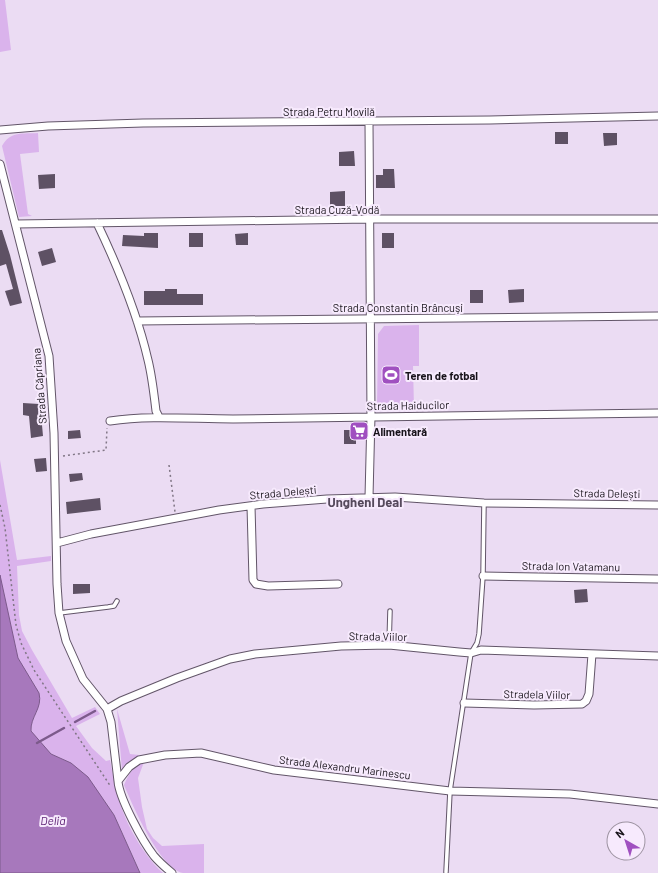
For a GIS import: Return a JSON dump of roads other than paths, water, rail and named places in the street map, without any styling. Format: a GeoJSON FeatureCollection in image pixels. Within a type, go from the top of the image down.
{"type":"FeatureCollection","features":[{"type":"Feature","properties":{"kind":"street","name":"Strada Petru Movilă"},"geometry":{"type":"LineString","coordinates":[[0,130],[48,126],[144,123],[369,122],[658,116]]}},
{"type":"Feature","properties":{"kind":"street"},"geometry":{"type":"LineString","coordinates":[[369,122],[371,416],[369,497]]}},
{"type":"Feature","properties":{"kind":"street","name":"Strada Căpriana"},"geometry":{"type":"LineString","coordinates":[[0,164],[16,224],[23,260],[49,356],[55,456],[57,584],[59,612],[66,641],[83,679],[107,709],[112,722],[118,781]]}},
{"type":"Feature","properties":{"kind":"street","name":"Strada Cuză-Vodă"},"geometry":{"type":"LineString","coordinates":[[16,224],[370,219],[658,219]]}},
{"type":"Feature","properties":{"kind":"street"},"geometry":{"type":"LineString","coordinates":[[98,222],[122,275],[137,321],[149,362],[156,411],[159,417]]}},
{"type":"Feature","properties":{"kind":"street","name":"Strada Constantin Brâncuşi"},"geometry":{"type":"LineString","coordinates":[[137,321],[370,317],[658,316]]}},
{"type":"Feature","properties":{"kind":"street","name":"Strada Haiducilor"},"geometry":{"type":"LineString","coordinates":[[110,421],[159,417],[175,419],[233,419],[658,413]]}},
{"type":"Feature","properties":{"kind":"street","name":"Strada Delești"},"geometry":{"type":"LineString","coordinates":[[57,543],[91,534],[251,506],[369,497],[418,498],[484,503],[658,505]]}},
{"type":"Feature","properties":{"kind":"street"},"geometry":{"type":"LineString","coordinates":[[251,506],[253,580],[256,584],[268,586],[338,584]]}},
{"type":"Feature","properties":{"kind":"street","name":"Strada Ion Vatamanu"},"geometry":{"type":"LineString","coordinates":[[483,576],[658,579]]}},
{"type":"Feature","properties":{"kind":"street","name":"Strada Viilor"},"geometry":{"type":"LineString","coordinates":[[107,709],[116,702],[230,659],[276,651],[389,645],[471,653],[481,650],[658,656]]}},
{"type":"Feature","properties":{"kind":"street","name":"Stradela Viilor"},"geometry":{"type":"LineString","coordinates":[[464,703],[534,705],[582,704],[586,701],[588,694],[592,654]]}},
{"type":"Feature","properties":{"kind":"street","name":"Strada Alexandru Marinescu"},"geometry":{"type":"LineString","coordinates":[[118,781],[129,767],[139,760],[165,755],[201,753],[274,770],[450,791],[570,794],[658,804]]}},
{"type":"Feature","properties":{"kind":"street"},"geometry":{"type":"LineString","coordinates":[[118,781],[122,796],[150,851],[172,873]]}},
{"type":"Feature","properties":{"kind":"lane"},"geometry":{"type":"LineString","coordinates":[[446,872],[450,791],[471,653],[475,648],[478,639],[483,576],[484,503]]}},
{"type":"Feature","properties":{"kind":"lane"},"geometry":{"type":"LineString","coordinates":[[59,612],[114,606],[117,601]]}},
{"type":"Feature","properties":{"kind":"lane"},"geometry":{"type":"LineString","coordinates":[[389,645],[390,611]]}},
{"type":"Feature","properties":{"kind":"water","name":"Delia"},"geometry":{"type":"Polygon","coordinates":[[[0,575],[18,658],[39,693],[40,698],[38,708],[32,721],[31,731],[51,754],[71,763],[88,777],[114,815],[140,873],[0,873],[0,575]]]}},
{"type":"Feature","properties":{"kind":"waterway"},"geometry":{"type":"LineString","coordinates":[[75,722],[95,711]]}},
{"type":"Feature","properties":{"kind":"waterway"},"geometry":{"type":"LineString","coordinates":[[37,743],[64,728]]}},
{"type":"Feature","properties":{"kind":"place","name":"Teren de fotbal"},"geometry":{"type":"Point","coordinates":[391,375]}},
{"type":"Feature","properties":{"kind":"place","name":"Alimentară"},"geometry":{"type":"Point","coordinates":[359,431]}},
{"type":"Feature","properties":{"kind":"district","name":"Ungheni Deal"},"geometry":{"type":"Point","coordinates":[365,502]}}]}
